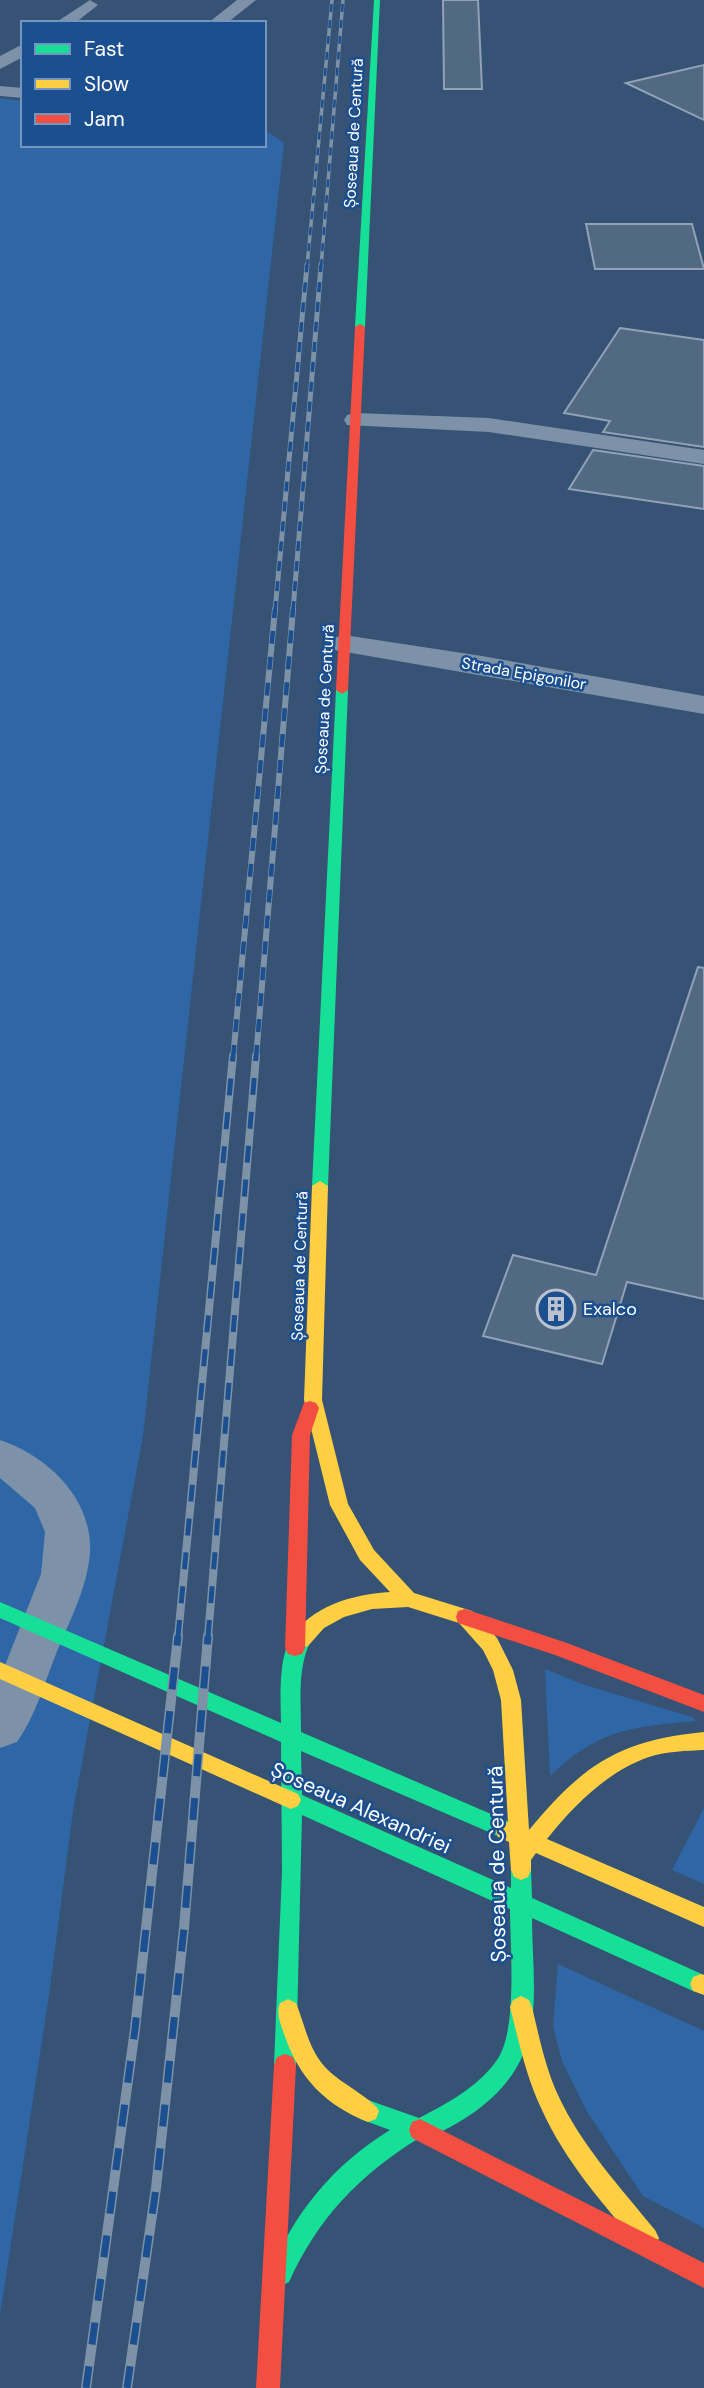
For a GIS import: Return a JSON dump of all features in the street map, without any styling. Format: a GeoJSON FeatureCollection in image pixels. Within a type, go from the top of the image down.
{"type":"FeatureCollection","features":[{"type":"Feature","properties":{"kind":"main road","name":"Șoseaua de Centură"},"geometry":{"type":"LineString","coordinates":[[377,0],[344,644],[321,1153],[313,1400],[339,1504],[367,1555],[408,1599]]}},
{"type":"Feature","properties":{"kind":"main road","name":"Șoseaua de Centură"},"geometry":{"type":"LineString","coordinates":[[268,2388],[288,2010],[292,1871],[291,1675],[295,1648],[293,1612],[301,1435],[313,1400]]}},
{"type":"Feature","properties":{"kind":"main road"},"geometry":{"type":"LineString","coordinates":[[295,1648],[317,1622],[339,1611],[372,1601],[408,1599],[560,1649],[704,1704]]}},
{"type":"Feature","properties":{"kind":"main road","name":"Șoseaua Alexandriei"},"geometry":{"type":"LineString","coordinates":[[0,1610],[704,1917]]}},
{"type":"Feature","properties":{"kind":"main road","name":"Șoseaua de Centură"},"geometry":{"type":"LineString","coordinates":[[272,2299],[285,2259],[328,2193],[364,2157],[454,2112],[489,2087],[507,2065],[518,2037],[521,2007],[521,1856],[511,1700],[503,1670],[490,1644],[465,1616]]}},
{"type":"Feature","properties":{"kind":"main road","name":"Șoseaua Alexandriei"},"geometry":{"type":"LineString","coordinates":[[0,1670],[702,1984]]}},
{"type":"Feature","properties":{"kind":"main road"},"geometry":{"type":"LineString","coordinates":[[521,1856],[547,1821],[575,1793],[607,1770],[636,1753],[673,1744],[704,1741]]}},
{"type":"Feature","properties":{"kind":"main road"},"geometry":{"type":"LineString","coordinates":[[521,2007],[550,2101],[566,2132],[591,2169],[657,2250]]}},
{"type":"Feature","properties":{"kind":"main road","name":"Șoseaua de Centură"},"geometry":{"type":"LineString","coordinates":[[288,2010],[298,2048],[312,2071],[336,2095],[364,2111],[417,2129]]}},
{"type":"Feature","properties":{"kind":"main road"},"geometry":{"type":"LineString","coordinates":[[417,2129],[704,2276]]}},
{"type":"Feature","properties":{"kind":"street"},"geometry":{"type":"LineString","coordinates":[[219,21],[248,0]]}},
{"type":"Feature","properties":{"kind":"street"},"geometry":{"type":"LineString","coordinates":[[66,21],[90,5]]}},
{"type":"Feature","properties":{"kind":"street"},"geometry":{"type":"LineString","coordinates":[[0,64],[21,50]]}},
{"type":"Feature","properties":{"kind":"street"},"geometry":{"type":"LineString","coordinates":[[0,91],[21,93]]}},
{"type":"Feature","properties":{"kind":"street"},"geometry":{"type":"LineString","coordinates":[[356,420],[489,425],[704,457]]}},
{"type":"Feature","properties":{"kind":"street","name":"Strada Epigonilor"},"geometry":{"type":"LineString","coordinates":[[344,644],[482,665],[704,705]]}},
{"type":"Feature","properties":{"kind":"street"},"geometry":{"type":"LineString","coordinates":[[0,1457],[29,1475],[53,1498],[64,1519],[68,1539],[66,1559],[51,1610],[0,1727]]}},
{"type":"Feature","properties":{"kind":"shaded area"},"geometry":{"type":"Polygon","coordinates":[[[0,98],[21,101],[21,147],[266,147],[266,130],[284,143],[143,1436],[73,1811],[49,1995],[0,2315],[0,98]]]}},
{"type":"Feature","properties":{"kind":"shaded area"},"geometry":{"type":"Polygon","coordinates":[[[545,1669],[582,1684],[692,1717],[696,1721],[617,1733],[584,1748],[550,1776],[545,1669]]]}},
{"type":"Feature","properties":{"kind":"shaded area"},"geometry":{"type":"Polygon","coordinates":[[[704,1808],[704,1884],[672,1870],[704,1808]]]}},
{"type":"Feature","properties":{"kind":"shaded area"},"geometry":{"type":"Polygon","coordinates":[[[558,1964],[704,2031],[704,2228],[643,2196],[586,2110],[562,2061],[553,2026],[558,1964]]]}},
{"type":"Feature","properties":{"kind":"building"},"geometry":{"type":"Polygon","coordinates":[[[443,0],[478,0],[482,89],[444,89],[443,0]]]}},
{"type":"Feature","properties":{"kind":"building"},"geometry":{"type":"Polygon","coordinates":[[[704,65],[704,120],[626,83],[704,65]]]}},
{"type":"Feature","properties":{"kind":"building"},"geometry":{"type":"Polygon","coordinates":[[[586,224],[692,224],[704,269],[595,269],[586,224]]]}},
{"type":"Feature","properties":{"kind":"building"},"geometry":{"type":"Polygon","coordinates":[[[620,328],[704,340],[704,447],[603,432],[610,421],[564,413],[620,328]]]}},
{"type":"Feature","properties":{"kind":"building"},"geometry":{"type":"Polygon","coordinates":[[[593,450],[704,466],[704,509],[569,489],[593,450]]]}},
{"type":"Feature","properties":{"kind":"building"},"geometry":{"type":"Polygon","coordinates":[[[698,967],[704,968],[704,1299],[627,1282],[602,1364],[483,1336],[513,1255],[596,1275],[698,967]]]}},
{"type":"Feature","properties":{"kind":"railway"},"geometry":{"type":"LineString","coordinates":[[307,267],[332,0]]}},
{"type":"Feature","properties":{"kind":"railway"},"geometry":{"type":"LineString","coordinates":[[321,267],[343,0]]}},
{"type":"Feature","properties":{"kind":"railway"},"geometry":{"type":"LineString","coordinates":[[275,611],[307,265]]}},
{"type":"Feature","properties":{"kind":"railway"},"geometry":{"type":"LineString","coordinates":[[293,611],[321,265]]}},
{"type":"Feature","properties":{"kind":"railway"},"geometry":{"type":"LineString","coordinates":[[233,1058],[275,609]]}},
{"type":"Feature","properties":{"kind":"railway"},"geometry":{"type":"LineString","coordinates":[[256,1058],[293,609]]}},
{"type":"Feature","properties":{"kind":"railway"},"geometry":{"type":"LineString","coordinates":[[178,1637],[233,1056]]}},
{"type":"Feature","properties":{"kind":"railway"},"geometry":{"type":"LineString","coordinates":[[208,1637],[256,1056]]}},
{"type":"Feature","properties":{"kind":"railway"},"geometry":{"type":"LineString","coordinates":[[86,2388],[135,2029],[178,1636]]}},
{"type":"Feature","properties":{"kind":"railway"},"geometry":{"type":"LineString","coordinates":[[127,2388],[156,2188],[184,1928],[208,1636]]}},
{"type":"Feature","properties":{"kind":"traffic: fast"},"geometry":{"type":"LineString","coordinates":[[360,327],[377,0]]}},
{"type":"Feature","properties":{"kind":"traffic: fast"},"geometry":{"type":"LineString","coordinates":[[320,1186],[342,690]]}},
{"type":"Feature","properties":{"kind":"traffic: fast"},"geometry":{"type":"LineString","coordinates":[[0,1610],[505,1830]]}},
{"type":"Feature","properties":{"kind":"traffic: fast"},"geometry":{"type":"LineString","coordinates":[[285,2065],[292,1871],[291,1675],[295,1648],[301,1640]]}},
{"type":"Feature","properties":{"kind":"traffic: fast"},"geometry":{"type":"LineString","coordinates":[[291,1800],[701,1984]]}},
{"type":"Feature","properties":{"kind":"traffic: fast"},"geometry":{"type":"LineString","coordinates":[[368,2111],[420,2130],[454,2112],[489,2087],[507,2065],[518,2037],[521,2007],[521,1870]]}},
{"type":"Feature","properties":{"kind":"traffic: fast"},"geometry":{"type":"LineString","coordinates":[[281,2274],[304,2228],[334,2190],[370,2157],[413,2129]]}},
{"type":"Feature","properties":{"kind":"traffic: slow"},"geometry":{"type":"LineString","coordinates":[[320,1186],[313,1400],[339,1505],[367,1555],[408,1599]]}},
{"type":"Feature","properties":{"kind":"traffic: slow"},"geometry":{"type":"LineString","coordinates":[[301,1640],[317,1622],[339,1611],[372,1601],[408,1599],[465,1617],[490,1644],[503,1670],[511,1700],[521,1870]]}},
{"type":"Feature","properties":{"kind":"traffic: slow"},"geometry":{"type":"LineString","coordinates":[[0,1670],[291,1800]]}},
{"type":"Feature","properties":{"kind":"traffic: slow"},"geometry":{"type":"LineString","coordinates":[[521,1856],[561,1808],[608,1768],[651,1748],[704,1741]]}},
{"type":"Feature","properties":{"kind":"traffic: slow"},"geometry":{"type":"LineString","coordinates":[[505,1830],[704,1917]]}},
{"type":"Feature","properties":{"kind":"traffic: slow"},"geometry":{"type":"LineString","coordinates":[[521,2007],[540,2078],[558,2120],[593,2172],[647,2238]]}},
{"type":"Feature","properties":{"kind":"traffic: slow"},"geometry":{"type":"LineString","coordinates":[[288,2010],[299,2045],[314,2072],[336,2093],[368,2111]]}},
{"type":"Feature","properties":{"kind":"traffic: jam"},"geometry":{"type":"LineString","coordinates":[[342,690],[360,327]]}},
{"type":"Feature","properties":{"kind":"traffic: jam"},"geometry":{"type":"LineString","coordinates":[[295,1648],[301,1435],[310,1408]]}},
{"type":"Feature","properties":{"kind":"traffic: jam"},"geometry":{"type":"LineString","coordinates":[[465,1617],[560,1649],[704,1704]]}},
{"type":"Feature","properties":{"kind":"traffic: jam"},"geometry":{"type":"LineString","coordinates":[[268,2388],[285,2065]]}},
{"type":"Feature","properties":{"kind":"traffic: jam"},"geometry":{"type":"LineString","coordinates":[[420,2130],[704,2276]]}},
{"type":"Feature","properties":{"kind":"place","name":"Exalco"},"geometry":{"type":"Point","coordinates":[556,1309]}}]}
